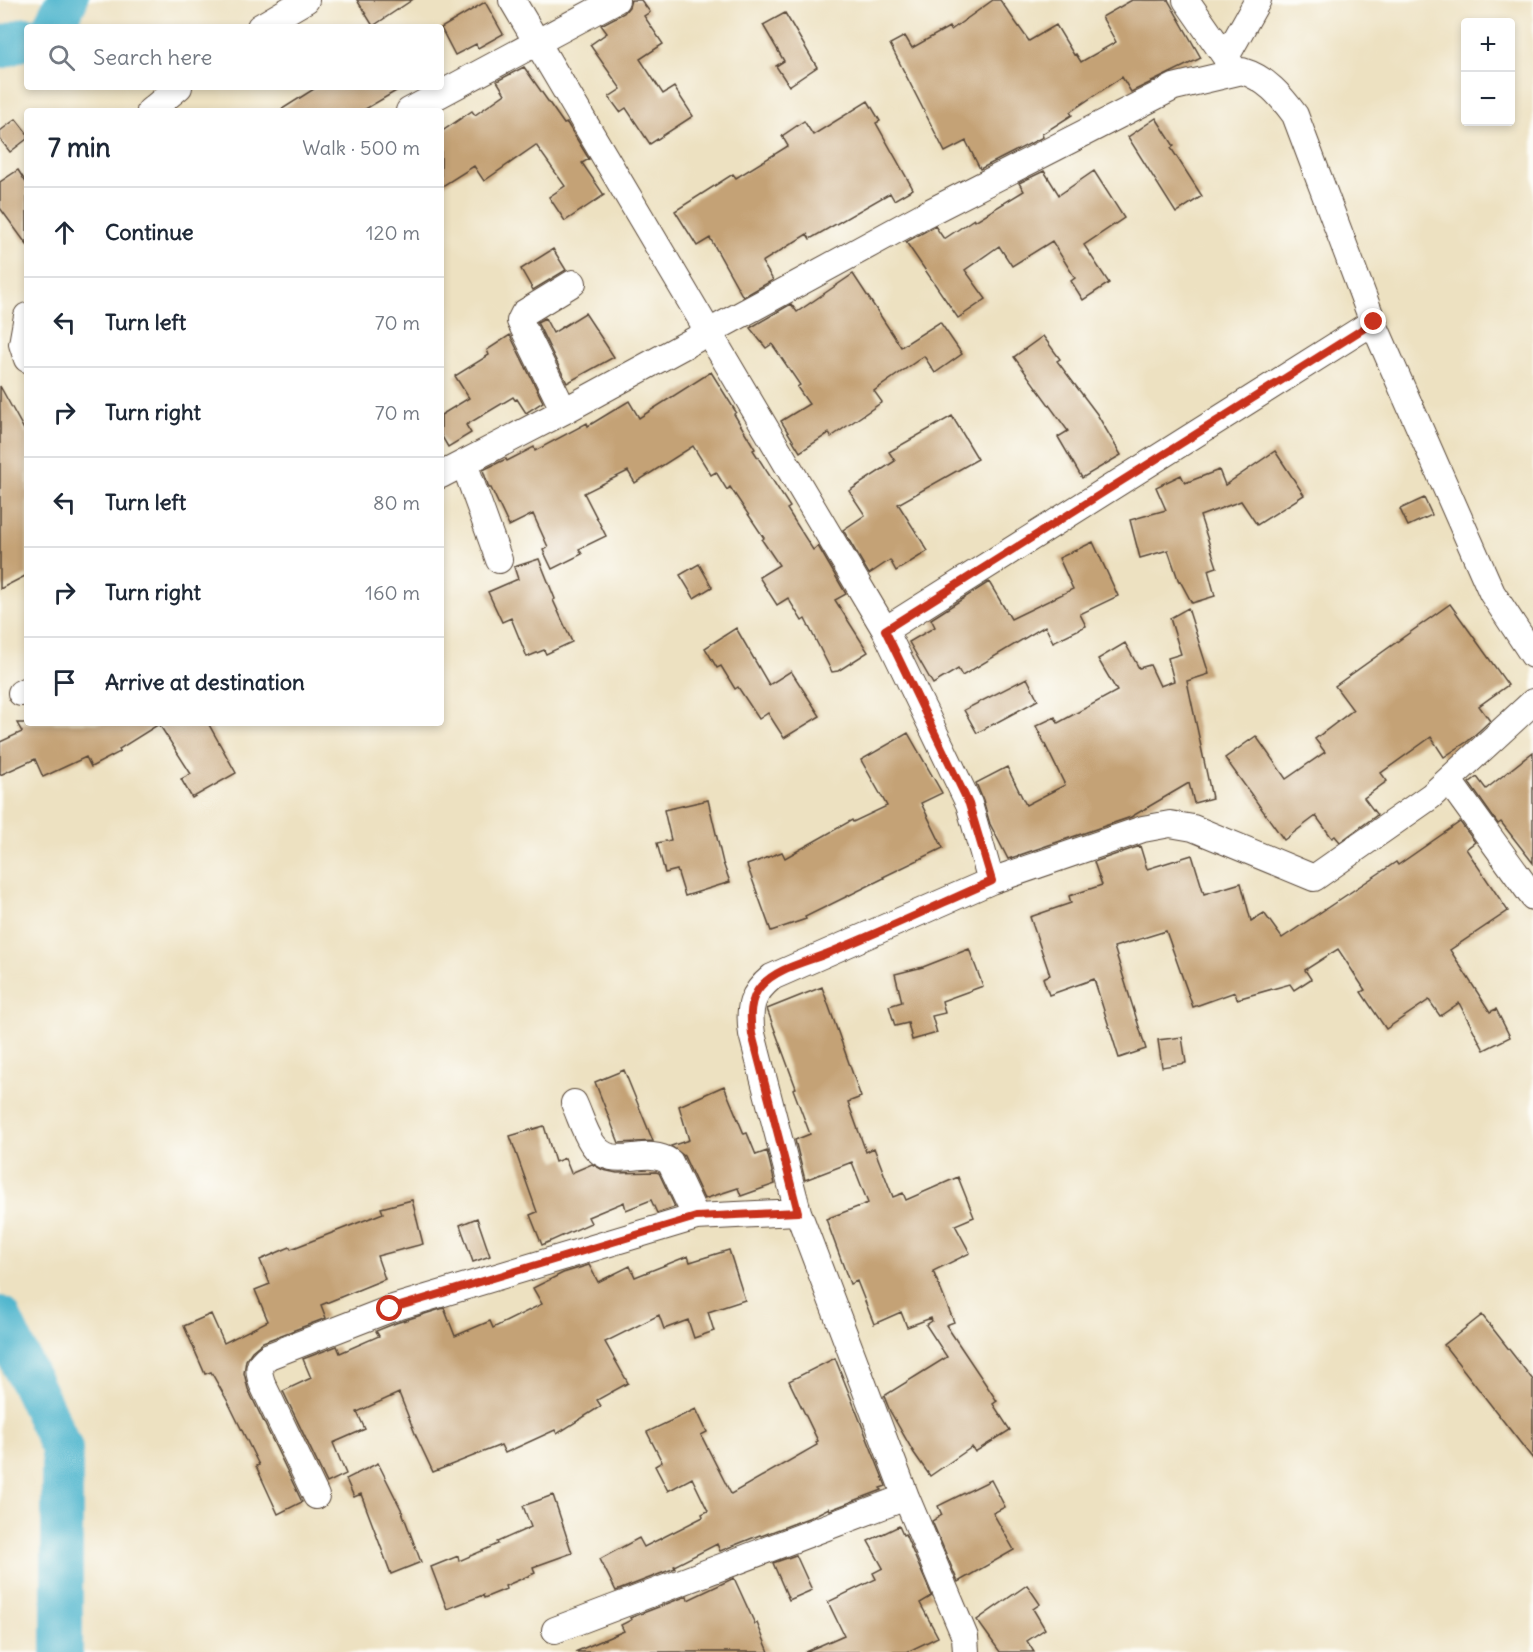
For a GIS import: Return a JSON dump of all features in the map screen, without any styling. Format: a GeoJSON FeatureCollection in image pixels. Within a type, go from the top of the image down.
{"type":"FeatureCollection","features":[{"type":"Feature","properties":{"kind":"street"},"geometry":{"type":"LineString","coordinates":[[265,24],[306,0]]}},
{"type":"Feature","properties":{"kind":"street"},"geometry":{"type":"LineString","coordinates":[[512,0],[885,630],[969,804],[992,881]]}},
{"type":"Feature","properties":{"kind":"street"},"geometry":{"type":"LineString","coordinates":[[415,108],[616,0]]}},
{"type":"Feature","properties":{"kind":"street"},"geometry":{"type":"LineString","coordinates":[[1186,0],[1231,68]]}},
{"type":"Feature","properties":{"kind":"street"},"geometry":{"type":"LineString","coordinates":[[1231,68],[1258,0]]}},
{"type":"Feature","properties":{"kind":"street"},"geometry":{"type":"LineString","coordinates":[[444,473],[564,411],[922,216],[1174,87],[1231,68],[1250,74],[1268,84],[1282,96],[1295,115],[1374,322],[1491,593],[1533,655]]}},
{"type":"Feature","properties":{"kind":"street"},"geometry":{"type":"LineString","coordinates":[[154,108],[175,90]]}},
{"type":"Feature","properties":{"kind":"street"},"geometry":{"type":"LineString","coordinates":[[564,411],[520,321],[524,313],[573,283]]}},
{"type":"Feature","properties":{"kind":"street"},"geometry":{"type":"LineString","coordinates":[[885,630],[1374,322]]}},
{"type":"Feature","properties":{"kind":"street"},"geometry":{"type":"LineString","coordinates":[[24,333],[22,344],[24,350]]}},
{"type":"Feature","properties":{"kind":"street"},"geometry":{"type":"LineString","coordinates":[[464,463],[499,560]]}},
{"type":"Feature","properties":{"kind":"street"},"geometry":{"type":"LineString","coordinates":[[966,1652],[965,1637],[906,1497],[798,1212],[752,1034],[749,1016],[759,987],[790,968],[992,881],[1143,829],[1170,824],[1193,828],[1314,878],[1431,796],[1533,702]]}},
{"type":"Feature","properties":{"kind":"street"},"geometry":{"type":"LineString","coordinates":[[1449,781],[1533,897]]}},
{"type":"Feature","properties":{"kind":"street"},"geometry":{"type":"LineString","coordinates":[[574,1103],[591,1142],[600,1152],[614,1159],[648,1155],[664,1158],[670,1162],[696,1217]]}},
{"type":"Feature","properties":{"kind":"street"},"geometry":{"type":"LineString","coordinates":[[316,1496],[262,1383],[258,1370],[261,1362],[301,1342],[390,1309],[696,1217],[798,1212]]}},
{"type":"Feature","properties":{"kind":"street"},"geometry":{"type":"LineString","coordinates":[[555,1630],[906,1497]]}},
{"type":"Feature","properties":{"kind":"building"},"geometry":{"type":"Polygon","coordinates":[[[357,0],[412,0],[376,24],[372,24],[357,0]]]}},
{"type":"Feature","properties":{"kind":"building"},"geometry":{"type":"Polygon","coordinates":[[[631,0],[641,0],[650,12],[644,16],[663,44],[640,59],[663,94],[674,87],[693,116],[650,144],[626,108],[620,112],[609,97],[621,89],[590,45],[607,33],[601,25],[624,13],[631,0]]]}},
{"type":"Feature","properties":{"kind":"building"},"geometry":{"type":"Polygon","coordinates":[[[993,0],[1000,0],[1029,41],[1056,25],[1074,55],[1076,54],[1081,62],[1116,42],[1102,17],[1132,0],[1168,0],[1201,58],[1131,92],[1122,77],[1070,112],[1072,115],[1042,134],[1043,137],[980,169],[966,141],[945,152],[890,44],[905,36],[912,48],[949,27],[951,30],[993,0]]]}},
{"type":"Feature","properties":{"kind":"building"},"geometry":{"type":"Polygon","coordinates":[[[485,2],[503,34],[478,48],[476,44],[455,55],[444,34],[444,26],[485,2]]]}},
{"type":"Feature","properties":{"kind":"building"},"geometry":{"type":"Polygon","coordinates":[[[785,13],[817,67],[789,86],[776,66],[784,61],[763,25],[785,13]]]}},
{"type":"Feature","properties":{"kind":"building"},"geometry":{"type":"Polygon","coordinates":[[[524,67],[564,124],[567,123],[589,159],[582,163],[604,195],[565,221],[549,197],[565,186],[536,145],[484,181],[474,166],[444,185],[444,130],[472,111],[475,115],[505,94],[497,81],[524,67]]]}},
{"type":"Feature","properties":{"kind":"building"},"geometry":{"type":"Polygon","coordinates":[[[312,90],[398,90],[367,108],[284,108],[312,90]]]}},
{"type":"Feature","properties":{"kind":"building"},"geometry":{"type":"Polygon","coordinates":[[[868,101],[880,121],[876,123],[913,189],[894,200],[890,193],[810,239],[807,234],[762,262],[773,280],[743,297],[710,238],[697,246],[675,211],[733,174],[736,178],[788,146],[782,136],[804,121],[813,135],[868,101]]]}},
{"type":"Feature","properties":{"kind":"building"},"geometry":{"type":"Polygon","coordinates":[[[1156,118],[1174,146],[1171,148],[1202,196],[1176,213],[1128,137],[1156,118]]]}},
{"type":"Feature","properties":{"kind":"building"},"geometry":{"type":"Polygon","coordinates":[[[16,119],[24,129],[24,141],[10,152],[0,139],[0,131],[16,119]]]}},
{"type":"Feature","properties":{"kind":"building"},"geometry":{"type":"Polygon","coordinates":[[[18,170],[24,179],[24,241],[0,208],[0,182],[18,170]]]}},
{"type":"Feature","properties":{"kind":"building"},"geometry":{"type":"Polygon","coordinates":[[[1044,171],[1059,195],[1094,171],[1124,218],[1084,245],[1109,283],[1083,300],[1071,281],[1075,278],[1052,241],[1012,266],[999,246],[965,270],[986,299],[958,318],[906,242],[935,226],[944,239],[1024,191],[1019,183],[1044,171]]]}},
{"type":"Feature","properties":{"kind":"building"},"geometry":{"type":"Polygon","coordinates":[[[553,249],[566,270],[533,290],[521,269],[553,249]]]}},
{"type":"Feature","properties":{"kind":"building"},"geometry":{"type":"Polygon","coordinates":[[[853,274],[901,347],[940,322],[962,354],[935,373],[924,356],[874,391],[882,402],[831,437],[829,433],[800,452],[781,421],[809,404],[797,387],[800,385],[772,344],[766,348],[750,328],[791,304],[797,312],[853,274]]]}},
{"type":"Feature","properties":{"kind":"building"},"geometry":{"type":"Polygon","coordinates":[[[585,313],[614,357],[567,383],[537,322],[545,318],[553,333],[585,313]]]}},
{"type":"Feature","properties":{"kind":"building"},"geometry":{"type":"Polygon","coordinates":[[[510,335],[543,402],[526,413],[517,399],[513,397],[466,425],[471,433],[448,447],[444,440],[444,413],[469,398],[455,376],[489,355],[487,350],[510,335]]]}},
{"type":"Feature","properties":{"kind":"building"},"geometry":{"type":"Polygon","coordinates":[[[1043,336],[1060,359],[1057,361],[1097,414],[1121,455],[1082,478],[1058,437],[1068,431],[1014,357],[1043,336]]]}},
{"type":"Feature","properties":{"kind":"building"},"geometry":{"type":"Polygon","coordinates":[[[711,372],[736,412],[734,414],[755,449],[753,450],[790,507],[787,509],[813,550],[818,546],[846,594],[835,600],[868,652],[838,671],[832,672],[805,619],[802,621],[788,598],[777,605],[759,577],[779,565],[730,487],[727,490],[716,472],[711,475],[693,446],[635,483],[628,471],[584,493],[606,536],[579,549],[582,554],[552,569],[543,550],[548,547],[533,514],[509,526],[489,488],[483,470],[534,447],[535,451],[587,423],[588,426],[629,401],[639,418],[711,372]]]}},
{"type":"Feature","properties":{"kind":"building"},"geometry":{"type":"Polygon","coordinates":[[[0,386],[24,430],[24,577],[0,589],[0,386]]]}},
{"type":"Feature","properties":{"kind":"building"},"geometry":{"type":"Polygon","coordinates":[[[952,416],[978,459],[898,504],[928,551],[896,571],[890,560],[869,574],[843,530],[865,515],[849,491],[895,461],[889,452],[952,416]]]}},
{"type":"Feature","properties":{"kind":"building"},"geometry":{"type":"Polygon","coordinates":[[[1275,451],[1304,495],[1257,525],[1241,501],[1200,516],[1217,567],[1208,570],[1215,596],[1192,603],[1179,582],[1168,550],[1140,558],[1130,520],[1166,510],[1156,487],[1181,475],[1185,483],[1219,470],[1225,485],[1275,451]]]}},
{"type":"Feature","properties":{"kind":"building"},"geometry":{"type":"Polygon","coordinates":[[[1424,498],[1432,515],[1408,526],[1400,509],[1424,498]]]}},
{"type":"Feature","properties":{"kind":"building"},"geometry":{"type":"Polygon","coordinates":[[[1093,542],[1118,596],[1080,614],[1086,626],[1053,642],[1045,626],[962,676],[958,669],[933,684],[909,642],[935,627],[931,619],[989,582],[1011,619],[1073,589],[1059,558],[1093,542]]]}},
{"type":"Feature","properties":{"kind":"building"},"geometry":{"type":"Polygon","coordinates":[[[539,559],[555,599],[553,600],[572,642],[546,654],[544,650],[527,657],[511,618],[502,622],[488,592],[518,579],[514,567],[539,559]]]}},
{"type":"Feature","properties":{"kind":"building"},"geometry":{"type":"Polygon","coordinates":[[[699,564],[712,587],[694,598],[680,575],[699,564]]]}},
{"type":"Feature","properties":{"kind":"building"},"geometry":{"type":"Polygon","coordinates":[[[1450,604],[1508,685],[1479,706],[1490,721],[1468,741],[1444,757],[1431,737],[1381,773],[1387,781],[1364,798],[1377,815],[1340,842],[1335,836],[1332,838],[1316,816],[1284,840],[1225,758],[1256,736],[1286,779],[1325,752],[1315,739],[1353,710],[1335,686],[1450,604]]]}},
{"type":"Feature","properties":{"kind":"building"},"geometry":{"type":"Polygon","coordinates":[[[1188,608],[1209,674],[1187,681],[1212,798],[1194,803],[1189,783],[1131,817],[1008,859],[990,824],[976,783],[1007,767],[1026,805],[1065,785],[1036,726],[1055,717],[1058,723],[1117,691],[1098,659],[1125,643],[1139,668],[1150,665],[1160,686],[1174,681],[1168,658],[1181,654],[1170,618],[1188,608]]]}},
{"type":"Feature","properties":{"kind":"building"},"geometry":{"type":"Polygon","coordinates":[[[736,628],[769,685],[791,671],[820,716],[784,738],[768,713],[759,719],[738,687],[735,689],[721,666],[717,668],[705,648],[736,628]]]}},
{"type":"Feature","properties":{"kind":"building"},"geometry":{"type":"Polygon","coordinates":[[[1027,678],[1038,700],[977,733],[964,710],[1027,678]]]}},
{"type":"Feature","properties":{"kind":"building"},"geometry":{"type":"Polygon","coordinates":[[[17,723],[24,723],[24,726],[156,726],[119,749],[120,752],[91,767],[86,757],[43,777],[35,759],[0,775],[0,742],[22,732],[17,723]]]}},
{"type":"Feature","properties":{"kind":"building"},"geometry":{"type":"Polygon","coordinates":[[[160,726],[210,726],[236,773],[192,798],[181,779],[191,774],[160,726]]]}},
{"type":"Feature","properties":{"kind":"building"},"geometry":{"type":"Polygon","coordinates":[[[908,733],[942,793],[921,803],[943,848],[805,917],[806,919],[771,931],[747,865],[782,852],[785,858],[852,820],[853,822],[887,806],[861,760],[908,733]]]}},
{"type":"Feature","properties":{"kind":"building"},"geometry":{"type":"Polygon","coordinates":[[[1533,752],[1533,863],[1501,822],[1498,824],[1469,783],[1477,777],[1486,789],[1533,752]]]}},
{"type":"Feature","properties":{"kind":"building"},"geometry":{"type":"Polygon","coordinates":[[[708,800],[723,863],[730,882],[685,896],[677,870],[665,873],[657,843],[671,840],[664,810],[708,800]]]}},
{"type":"Feature","properties":{"kind":"building"},"geometry":{"type":"Polygon","coordinates":[[[1460,822],[1475,842],[1466,849],[1508,911],[1450,950],[1490,1012],[1496,1009],[1510,1037],[1484,1050],[1459,1003],[1440,1016],[1429,1000],[1386,1029],[1361,992],[1365,990],[1338,949],[1305,970],[1311,979],[1294,990],[1290,984],[1237,999],[1235,992],[1193,1007],[1166,931],[1114,947],[1146,1049],[1119,1058],[1094,979],[1049,995],[1043,978],[1050,975],[1030,917],[1071,903],[1069,896],[1102,885],[1094,862],[1140,846],[1147,869],[1192,855],[1204,894],[1241,883],[1251,921],[1264,913],[1282,938],[1396,862],[1398,865],[1460,822]]]}},
{"type":"Feature","properties":{"kind":"building"},"geometry":{"type":"Polygon","coordinates":[[[969,949],[983,986],[942,1001],[945,1013],[932,1016],[937,1033],[912,1040],[908,1023],[895,1026],[889,1006],[902,1002],[895,974],[923,967],[969,949]]]}},
{"type":"Feature","properties":{"kind":"building"},"geometry":{"type":"Polygon","coordinates":[[[822,987],[861,1097],[848,1102],[866,1152],[874,1148],[893,1197],[903,1193],[906,1200],[958,1177],[974,1217],[955,1225],[970,1253],[933,1271],[954,1322],[946,1325],[997,1401],[993,1404],[1010,1430],[975,1452],[972,1447],[930,1476],[914,1453],[884,1396],[947,1357],[926,1325],[932,1321],[931,1318],[907,1327],[901,1312],[874,1324],[857,1281],[850,1284],[826,1219],[868,1203],[852,1162],[805,1180],[795,1140],[810,1134],[767,1009],[822,987]]]}},
{"type":"Feature","properties":{"kind":"building"},"geometry":{"type":"Polygon","coordinates":[[[1182,1037],[1186,1063],[1162,1067],[1158,1040],[1182,1037]]]}},
{"type":"Feature","properties":{"kind":"building"},"geometry":{"type":"Polygon","coordinates":[[[624,1070],[653,1141],[619,1143],[595,1082],[624,1070]]]}},
{"type":"Feature","properties":{"kind":"building"},"geometry":{"type":"Polygon","coordinates":[[[724,1086],[744,1134],[747,1133],[756,1155],[767,1151],[775,1184],[741,1196],[738,1188],[704,1199],[684,1156],[671,1146],[689,1140],[679,1106],[724,1086]]]}},
{"type":"Feature","properties":{"kind":"building"},"geometry":{"type":"Polygon","coordinates":[[[544,1126],[555,1162],[565,1158],[571,1173],[592,1164],[603,1170],[617,1173],[656,1172],[659,1173],[675,1207],[657,1213],[651,1200],[626,1210],[624,1202],[588,1217],[591,1223],[542,1245],[530,1215],[537,1212],[510,1136],[544,1126]]]}},
{"type":"Feature","properties":{"kind":"building"},"geometry":{"type":"Polygon","coordinates":[[[412,1200],[423,1244],[377,1256],[385,1279],[321,1305],[326,1318],[263,1342],[252,1351],[246,1360],[244,1373],[248,1389],[302,1502],[278,1514],[256,1466],[259,1465],[228,1402],[211,1372],[205,1374],[184,1326],[211,1314],[224,1343],[268,1321],[255,1290],[270,1284],[260,1260],[383,1213],[381,1208],[412,1200]]]}},
{"type":"Feature","properties":{"kind":"building"},"geometry":{"type":"Polygon","coordinates":[[[477,1218],[490,1256],[473,1262],[460,1225],[477,1218]]]}},
{"type":"Feature","properties":{"kind":"building"},"geometry":{"type":"Polygon","coordinates":[[[729,1250],[745,1300],[708,1312],[714,1331],[694,1338],[688,1320],[664,1329],[659,1315],[605,1342],[628,1383],[597,1400],[601,1406],[557,1434],[555,1430],[505,1453],[501,1445],[433,1472],[399,1393],[357,1412],[365,1429],[333,1443],[346,1474],[327,1483],[283,1391],[311,1378],[303,1359],[337,1346],[340,1353],[379,1336],[376,1331],[396,1323],[444,1308],[455,1336],[490,1321],[493,1328],[542,1304],[533,1288],[563,1273],[589,1265],[598,1282],[630,1266],[635,1277],[688,1256],[690,1262],[729,1250]]]}},
{"type":"Feature","properties":{"kind":"building"},"geometry":{"type":"Polygon","coordinates":[[[1482,1315],[1533,1380],[1533,1459],[1444,1345],[1482,1315]]]}},
{"type":"Feature","properties":{"kind":"building"},"geometry":{"type":"Polygon","coordinates":[[[835,1358],[886,1486],[880,1488],[882,1490],[830,1510],[829,1508],[720,1551],[717,1544],[674,1566],[675,1568],[616,1591],[600,1559],[639,1538],[644,1547],[703,1517],[702,1514],[708,1511],[692,1478],[668,1491],[655,1466],[662,1462],[647,1432],[696,1409],[707,1432],[701,1435],[731,1494],[817,1445],[818,1441],[789,1381],[835,1358]]]}},
{"type":"Feature","properties":{"kind":"building"},"geometry":{"type":"Polygon","coordinates":[[[378,1463],[401,1509],[421,1562],[391,1574],[361,1494],[354,1497],[346,1479],[378,1463]]]}},
{"type":"Feature","properties":{"kind":"building"},"geometry":{"type":"Polygon","coordinates":[[[991,1480],[1005,1507],[993,1513],[1014,1550],[958,1582],[932,1521],[942,1515],[938,1506],[991,1480]]]}},
{"type":"Feature","properties":{"kind":"building"},"geometry":{"type":"Polygon","coordinates":[[[553,1495],[572,1553],[533,1567],[535,1573],[505,1586],[506,1589],[447,1609],[431,1567],[458,1556],[459,1561],[531,1527],[523,1506],[553,1495]]]}},
{"type":"Feature","properties":{"kind":"building"},"geometry":{"type":"Polygon","coordinates":[[[899,1526],[903,1535],[905,1534],[932,1596],[920,1603],[938,1637],[907,1652],[805,1652],[844,1635],[828,1602],[876,1579],[873,1573],[883,1568],[868,1541],[899,1526]]]}},
{"type":"Feature","properties":{"kind":"building"},"geometry":{"type":"Polygon","coordinates":[[[796,1555],[812,1590],[789,1600],[773,1563],[796,1555]]]}},
{"type":"Feature","properties":{"kind":"building"},"geometry":{"type":"Polygon","coordinates":[[[734,1578],[769,1652],[575,1652],[624,1631],[621,1625],[631,1620],[630,1618],[687,1596],[688,1600],[734,1578]]]}},
{"type":"Feature","properties":{"kind":"building"},"geometry":{"type":"Polygon","coordinates":[[[1027,1585],[1040,1604],[1033,1609],[1045,1629],[1027,1641],[1034,1652],[1000,1652],[977,1620],[1027,1585]]]}},
{"type":"Feature","properties":{"kind":"waterway"},"geometry":{"type":"LineString","coordinates":[[55,24],[67,0]]}},
{"type":"Feature","properties":{"kind":"waterway"},"geometry":{"type":"LineString","coordinates":[[0,48],[24,39]]}},
{"type":"Feature","properties":{"kind":"waterway"},"geometry":{"type":"LineString","coordinates":[[0,1317],[62,1449],[62,1652]]}},
{"type":"Feature","properties":{"kind":"route"},"geometry":{"type":"LineString","coordinates":[[390,1309],[696,1217],[798,1212],[752,1034],[749,1016],[759,987],[790,968],[992,881],[969,804],[885,630],[1374,322]]}}]}
